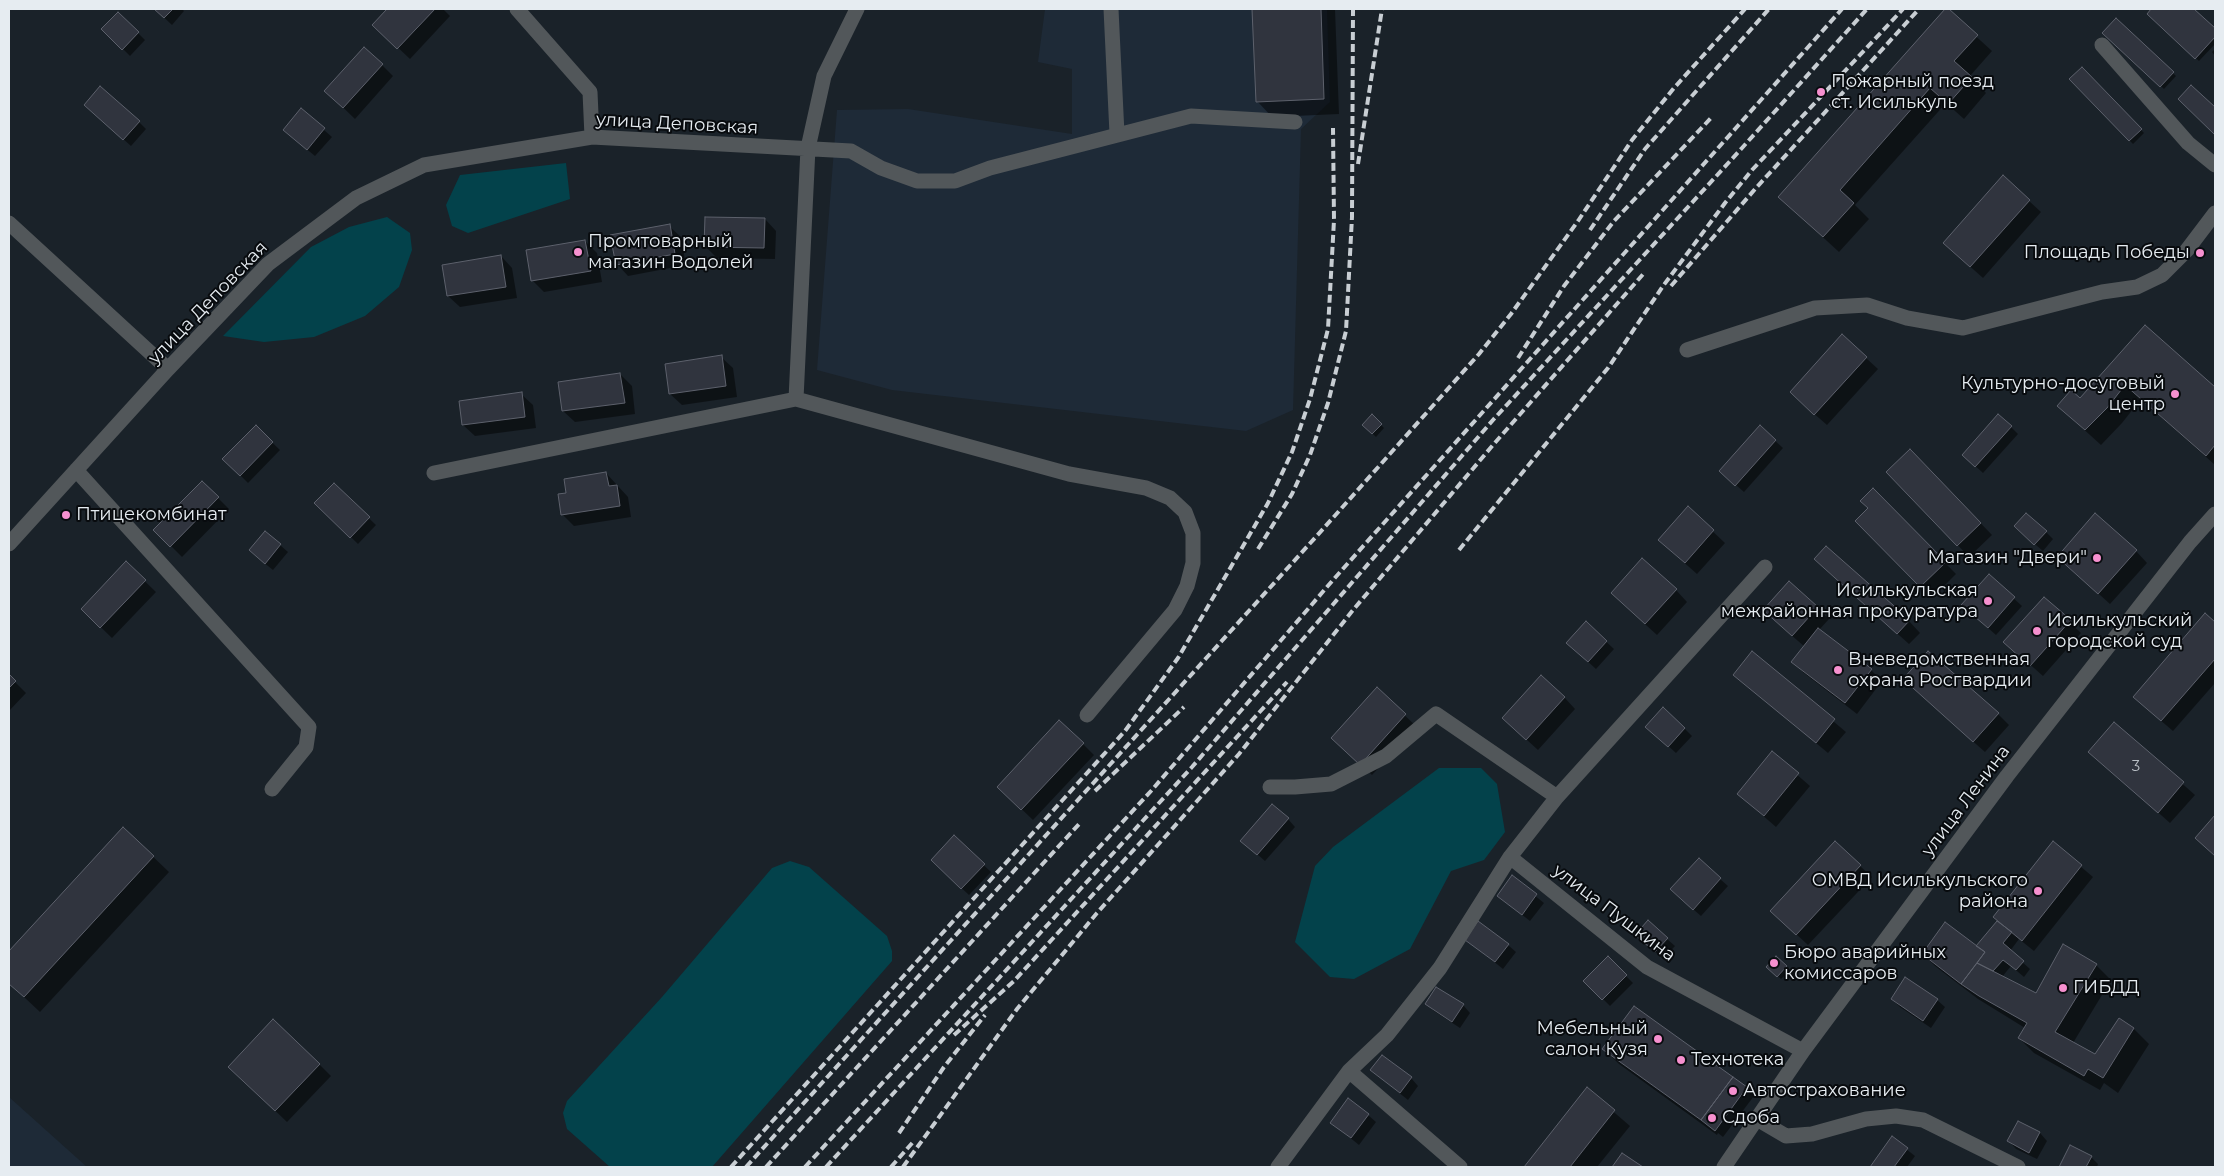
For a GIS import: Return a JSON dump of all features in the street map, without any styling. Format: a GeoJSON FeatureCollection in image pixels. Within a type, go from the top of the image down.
{"type":"FeatureCollection","features":[{"type":"Feature","properties":{"kind":"street"},"geometry":{"type":"LineString","coordinates":[[517,9],[590,92],[592,137]]}},
{"type":"Feature","properties":{"kind":"street"},"geometry":{"type":"LineString","coordinates":[[796,399],[808,148],[824,76],[857,9]]}},
{"type":"Feature","properties":{"kind":"street"},"geometry":{"type":"LineString","coordinates":[[1111,9],[1117,134]]}},
{"type":"Feature","properties":{"kind":"street"},"geometry":{"type":"LineString","coordinates":[[2102,45],[2188,143],[2215,165]]}},
{"type":"Feature","properties":{"kind":"street","name":"улица Деповская"},"geometry":{"type":"LineString","coordinates":[[9,544],[168,369],[268,264],[356,198],[424,165],[592,137],[852,151],[881,168],[917,181],[955,181],[990,168],[1191,116],[1295,122]]}},
{"type":"Feature","properties":{"kind":"street"},"geometry":{"type":"LineString","coordinates":[[1687,350],[1815,308],[1867,305],[1907,318],[1963,328],[2102,292],[2137,287],[2162,275],[2187,250],[2215,213]]}},
{"type":"Feature","properties":{"kind":"street"},"geometry":{"type":"LineString","coordinates":[[9,223],[168,369]]}},
{"type":"Feature","properties":{"kind":"street"},"geometry":{"type":"LineString","coordinates":[[434,473],[796,399],[1069,474],[1146,488],[1170,498],[1185,512],[1193,533],[1193,563],[1187,586],[1174,610],[1087,715]]}},
{"type":"Feature","properties":{"kind":"street"},"geometry":{"type":"LineString","coordinates":[[76,470],[309,727],[306,747],[272,789]]}},
{"type":"Feature","properties":{"kind":"street","name":"улица Ленина"},"geometry":{"type":"LineString","coordinates":[[1724,1167],[1803,1052],[2007,776],[2190,542],[2215,514]]}},
{"type":"Feature","properties":{"kind":"street"},"geometry":{"type":"LineString","coordinates":[[1278,1167],[1349,1071],[1387,1035],[1440,968],[1510,857],[1557,797],[1765,566]]}},
{"type":"Feature","properties":{"kind":"street"},"geometry":{"type":"LineString","coordinates":[[1270,787],[1331,784],[1386,756],[1436,714],[1557,797]]}},
{"type":"Feature","properties":{"kind":"street","name":"улица Пушкина"},"geometry":{"type":"LineString","coordinates":[[1510,857],[1647,967],[1803,1052]]}},
{"type":"Feature","properties":{"kind":"street"},"geometry":{"type":"LineString","coordinates":[[1349,1071],[1460,1167]]}},
{"type":"Feature","properties":{"kind":"street"},"geometry":{"type":"LineString","coordinates":[[1757,1120],[1786,1136],[1812,1134],[1866,1119],[1896,1116],[1923,1120],[2015,1167]]}},
{"type":"Feature","properties":{"kind":"shaded area"},"geometry":{"type":"Polygon","coordinates":[[[1045,9],[1327,9],[1330,102],[1301,129],[1293,410],[1246,431],[892,390],[817,370],[837,110],[908,109],[1072,134],[1072,69],[1038,62],[1045,9]]]}},
{"type":"Feature","properties":{"kind":"shaded area"},"geometry":{"type":"Polygon","coordinates":[[[9,1097],[87,1167],[9,1167],[9,1097]]]}},
{"type":"Feature","properties":{"kind":"water"},"geometry":{"type":"Polygon","coordinates":[[[566,163],[570,199],[468,233],[452,226],[446,205],[460,175],[566,163]]]}},
{"type":"Feature","properties":{"kind":"water"},"geometry":{"type":"Polygon","coordinates":[[[387,217],[410,233],[412,250],[399,287],[365,316],[314,337],[264,342],[223,336],[311,247],[349,227],[387,217]]]}},
{"type":"Feature","properties":{"kind":"water"},"geometry":{"type":"Polygon","coordinates":[[[1439,768],[1481,768],[1497,784],[1505,832],[1484,860],[1451,871],[1410,949],[1354,979],[1330,977],[1295,942],[1315,866],[1333,847],[1439,768]]]}},
{"type":"Feature","properties":{"kind":"water"},"geometry":{"type":"Polygon","coordinates":[[[790,861],[809,867],[887,936],[892,951],[892,961],[712,1167],[610,1167],[567,1129],[563,1113],[567,1101],[662,997],[772,868],[790,861]]]}},
{"type":"Feature","properties":{"kind":"building"},"geometry":{"type":"Polygon","coordinates":[[[154,9],[173,9],[164,18],[154,9]]]}},
{"type":"Feature","properties":{"kind":"building"},"geometry":{"type":"Polygon","coordinates":[[[387,9],[435,9],[397,49],[372,25],[387,9]]]}},
{"type":"Feature","properties":{"kind":"building"},"geometry":{"type":"Polygon","coordinates":[[[1252,9],[1321,9],[1324,99],[1256,102],[1252,9]]]}},
{"type":"Feature","properties":{"kind":"building"},"geometry":{"type":"Polygon","coordinates":[[[1945,9],[1949,9],[1978,35],[1954,61],[1972,77],[1948,104],[1930,88],[1840,190],[1854,203],[1823,237],[1778,197],[1945,9]]]}},
{"type":"Feature","properties":{"kind":"building"},"geometry":{"type":"Polygon","coordinates":[[[2151,9],[2194,9],[2215,28],[2215,37],[2195,59],[2147,14],[2151,9]]]}},
{"type":"Feature","properties":{"kind":"building"},"geometry":{"type":"Polygon","coordinates":[[[118,12],[139,32],[122,50],[101,29],[118,12]]]}},
{"type":"Feature","properties":{"kind":"building"},"geometry":{"type":"Polygon","coordinates":[[[2116,18],[2174,72],[2160,87],[2102,33],[2116,18]]]}},
{"type":"Feature","properties":{"kind":"building"},"geometry":{"type":"Polygon","coordinates":[[[364,47],[383,64],[343,108],[324,91],[364,47]]]}},
{"type":"Feature","properties":{"kind":"building"},"geometry":{"type":"Polygon","coordinates":[[[2082,67],[2142,129],[2129,141],[2069,79],[2082,67]]]}},
{"type":"Feature","properties":{"kind":"building"},"geometry":{"type":"Polygon","coordinates":[[[2191,85],[2215,107],[2215,135],[2178,99],[2191,85]]]}},
{"type":"Feature","properties":{"kind":"building"},"geometry":{"type":"Polygon","coordinates":[[[100,86],[140,121],[123,140],[84,105],[100,86]]]}},
{"type":"Feature","properties":{"kind":"building"},"geometry":{"type":"Polygon","coordinates":[[[301,108],[325,128],[307,150],[283,130],[301,108]]]}},
{"type":"Feature","properties":{"kind":"building"},"geometry":{"type":"Polygon","coordinates":[[[2003,175],[2030,200],[1970,267],[1943,243],[2003,175]]]}},
{"type":"Feature","properties":{"kind":"building"},"geometry":{"type":"Polygon","coordinates":[[[705,217],[765,218],[764,248],[704,247],[705,217]]]}},
{"type":"Feature","properties":{"kind":"building"},"geometry":{"type":"Polygon","coordinates":[[[670,224],[675,254],[616,265],[610,235],[670,224]]]}},
{"type":"Feature","properties":{"kind":"building"},"geometry":{"type":"Polygon","coordinates":[[[585,240],[591,271],[531,281],[526,250],[585,240]]]}},
{"type":"Feature","properties":{"kind":"building"},"geometry":{"type":"Polygon","coordinates":[[[501,255],[506,287],[447,296],[442,265],[501,255]]]}},
{"type":"Feature","properties":{"kind":"building","name":"Культурно-досуговый центр"},"geometry":{"type":"Polygon","coordinates":[[[2145,325],[2215,387],[2215,445],[2206,456],[2125,385],[2107,408],[2085,430],[2057,406],[2071,390],[2080,398],[2145,325]]]}},
{"type":"Feature","properties":{"kind":"building"},"geometry":{"type":"Polygon","coordinates":[[[1842,334],[1867,357],[1814,415],[1790,392],[1842,334]]]}},
{"type":"Feature","properties":{"kind":"building"},"geometry":{"type":"Polygon","coordinates":[[[722,355],[726,386],[669,394],[665,364],[722,355]]]}},
{"type":"Feature","properties":{"kind":"building"},"geometry":{"type":"Polygon","coordinates":[[[620,373],[625,403],[562,411],[558,382],[620,373]]]}},
{"type":"Feature","properties":{"kind":"building"},"geometry":{"type":"Polygon","coordinates":[[[522,392],[525,417],[462,425],[459,401],[522,392]]]}},
{"type":"Feature","properties":{"kind":"building"},"geometry":{"type":"Polygon","coordinates":[[[1372,414],[1382,424],[1372,434],[1362,425],[1372,414]]]}},
{"type":"Feature","properties":{"kind":"building"},"geometry":{"type":"Polygon","coordinates":[[[1998,414],[2012,426],[1975,467],[1962,455],[1998,414]]]}},
{"type":"Feature","properties":{"kind":"building"},"geometry":{"type":"Polygon","coordinates":[[[256,425],[273,442],[240,476],[222,459],[256,425]]]}},
{"type":"Feature","properties":{"kind":"building"},"geometry":{"type":"Polygon","coordinates":[[[1760,425],[1776,440],[1735,486],[1719,471],[1760,425]]]}},
{"type":"Feature","properties":{"kind":"building"},"geometry":{"type":"Polygon","coordinates":[[[1910,449],[1981,523],[1957,546],[1886,472],[1910,449]]]}},
{"type":"Feature","properties":{"kind":"building"},"geometry":{"type":"Polygon","coordinates":[[[606,472],[609,486],[617,485],[620,506],[561,515],[558,494],[566,493],[564,479],[606,472]]]}},
{"type":"Feature","properties":{"kind":"building"},"geometry":{"type":"Polygon","coordinates":[[[202,481],[219,497],[170,547],[153,530],[202,481]]]}},
{"type":"Feature","properties":{"kind":"building"},"geometry":{"type":"Polygon","coordinates":[[[334,483],[370,517],[350,538],[314,503],[334,483]]]}},
{"type":"Feature","properties":{"kind":"building"},"geometry":{"type":"Polygon","coordinates":[[[1873,488],[1946,562],[1920,587],[1855,521],[1868,508],[1860,501],[1873,488]]]}},
{"type":"Feature","properties":{"kind":"building"},"geometry":{"type":"Polygon","coordinates":[[[1688,506],[1714,530],[1685,563],[1658,540],[1688,506]]]}},
{"type":"Feature","properties":{"kind":"building"},"geometry":{"type":"Polygon","coordinates":[[[2026,513],[2047,531],[2034,545],[2014,526],[2026,513]]]}},
{"type":"Feature","properties":{"kind":"building"},"geometry":{"type":"Polygon","coordinates":[[[2095,513],[2137,550],[2098,594],[2057,557],[2095,513]]]}},
{"type":"Feature","properties":{"kind":"building"},"geometry":{"type":"Polygon","coordinates":[[[265,531],[281,544],[265,564],[249,550],[265,531]]]}},
{"type":"Feature","properties":{"kind":"building"},"geometry":{"type":"Polygon","coordinates":[[[1826,546],[1910,620],[1897,634],[1814,559],[1826,546]]]}},
{"type":"Feature","properties":{"kind":"building"},"geometry":{"type":"Polygon","coordinates":[[[1642,558],[1677,589],[1645,624],[1611,593],[1642,558]]]}},
{"type":"Feature","properties":{"kind":"building"},"geometry":{"type":"Polygon","coordinates":[[[126,561],[146,580],[100,628],[81,609],[126,561]]]}},
{"type":"Feature","properties":{"kind":"building","name":"Исилькульская межрайонная прокуратура"},"geometry":{"type":"Polygon","coordinates":[[[1989,574],[2015,597],[1988,628],[1961,605],[1989,574]]]}},
{"type":"Feature","properties":{"kind":"building"},"geometry":{"type":"Polygon","coordinates":[[[1789,581],[1818,607],[1792,636],[1763,610],[1789,581]]]}},
{"type":"Feature","properties":{"kind":"building","name":"Исилькульский городской суд"},"geometry":{"type":"Polygon","coordinates":[[[2044,597],[2071,620],[2030,666],[2003,642],[2044,597]]]}},
{"type":"Feature","properties":{"kind":"building"},"geometry":{"type":"Polygon","coordinates":[[[2205,613],[2215,622],[2215,659],[2161,721],[2133,697],[2205,613]]]}},
{"type":"Feature","properties":{"kind":"building"},"geometry":{"type":"Polygon","coordinates":[[[1586,621],[1607,641],[1588,662],[1566,643],[1586,621]]]}},
{"type":"Feature","properties":{"kind":"building"},"geometry":{"type":"Polygon","coordinates":[[[1818,628],[1872,669],[1845,703],[1791,662],[1818,628]]]}},
{"type":"Feature","properties":{"kind":"building"},"geometry":{"type":"Polygon","coordinates":[[[1752,651],[1835,719],[1816,743],[1733,675],[1752,651]]]}},
{"type":"Feature","properties":{"kind":"building"},"geometry":{"type":"Polygon","coordinates":[[[1928,651],[1999,713],[1973,742],[1903,679],[1928,651]]]}},
{"type":"Feature","properties":{"kind":"building"},"geometry":{"type":"Polygon","coordinates":[[[9,674],[16,681],[9,688],[9,674]]]}},
{"type":"Feature","properties":{"kind":"building"},"geometry":{"type":"Polygon","coordinates":[[[1541,675],[1565,697],[1526,740],[1502,718],[1541,675]]]}},
{"type":"Feature","properties":{"kind":"building"},"geometry":{"type":"Polygon","coordinates":[[[1377,687],[1406,714],[1360,765],[1331,738],[1377,687]]]}},
{"type":"Feature","properties":{"kind":"building"},"geometry":{"type":"Polygon","coordinates":[[[1663,707],[1685,728],[1668,747],[1645,727],[1663,707]]]}},
{"type":"Feature","properties":{"kind":"building"},"geometry":{"type":"Polygon","coordinates":[[[1059,720],[1084,743],[1021,810],[997,787],[1059,720]]]}},
{"type":"Feature","properties":{"kind":"building"},"geometry":{"type":"Polygon","coordinates":[[[2114,722],[2184,782],[2158,813],[2088,752],[2114,722]]]}},
{"type":"Feature","properties":{"kind":"building"},"geometry":{"type":"Polygon","coordinates":[[[1772,751],[1799,773],[1764,816],[1737,794],[1772,751]]]}},
{"type":"Feature","properties":{"kind":"building"},"geometry":{"type":"Polygon","coordinates":[[[1272,804],[1289,818],[1257,855],[1240,841],[1272,804]]]}},
{"type":"Feature","properties":{"kind":"building"},"geometry":{"type":"Polygon","coordinates":[[[2215,815],[2215,856],[2195,838],[2215,815]]]}},
{"type":"Feature","properties":{"kind":"building"},"geometry":{"type":"Polygon","coordinates":[[[123,827],[154,856],[24,997],[9,984],[9,951],[123,827]]]}},
{"type":"Feature","properties":{"kind":"building"},"geometry":{"type":"Polygon","coordinates":[[[954,835],[985,864],[961,889],[931,860],[954,835]]]}},
{"type":"Feature","properties":{"kind":"building"},"geometry":{"type":"Polygon","coordinates":[[[1835,841],[1861,865],[1796,935],[1770,911],[1835,841]]]}},
{"type":"Feature","properties":{"kind":"building","name":"ОМВД Исилькульского района"},"geometry":{"type":"Polygon","coordinates":[[[2053,841],[2082,865],[2022,941],[1993,917],[2053,841]]]}},
{"type":"Feature","properties":{"kind":"building"},"geometry":{"type":"Polygon","coordinates":[[[1699,858],[1721,878],[1693,910],[1670,889],[1699,858]]]}},
{"type":"Feature","properties":{"kind":"building"},"geometry":{"type":"Polygon","coordinates":[[[1512,875],[1537,894],[1522,915],[1497,896],[1512,875]]]}},
{"type":"Feature","properties":{"kind":"building"},"geometry":{"type":"Polygon","coordinates":[[[1648,920],[1668,938],[1655,952],[1635,935],[1648,920]]]}},
{"type":"Feature","properties":{"kind":"building"},"geometry":{"type":"Polygon","coordinates":[[[1478,921],[1509,944],[1495,962],[1465,940],[1478,921]]]}},
{"type":"Feature","properties":{"kind":"building"},"geometry":{"type":"Polygon","coordinates":[[[1997,921],[2012,932],[2003,943],[2024,961],[2016,970],[2003,960],[1993,971],[1977,963],[1985,952],[1976,946],[1997,921]]]}},
{"type":"Feature","properties":{"kind":"building"},"geometry":{"type":"Polygon","coordinates":[[[1945,922],[1985,952],[1961,984],[1922,954],[1945,922]]]}},
{"type":"Feature","properties":{"kind":"building"},"geometry":{"type":"Polygon","coordinates":[[[2063,944],[2097,964],[2055,1032],[2095,1054],[2119,1018],[2134,1028],[2103,1078],[2088,1069],[2084,1076],[2018,1038],[2027,1023],[1961,984],[1977,963],[2036,993],[2063,944]]]}},
{"type":"Feature","properties":{"kind":"building"},"geometry":{"type":"Polygon","coordinates":[[[1608,956],[1627,975],[1602,1000],[1583,981],[1608,956]]]}},
{"type":"Feature","properties":{"kind":"building"},"geometry":{"type":"Polygon","coordinates":[[[1776,956],[1787,966],[1777,977],[1766,967],[1776,956]]]}},
{"type":"Feature","properties":{"kind":"building"},"geometry":{"type":"Polygon","coordinates":[[[1905,977],[1938,999],[1923,1021],[1891,999],[1905,977]]]}},
{"type":"Feature","properties":{"kind":"building"},"geometry":{"type":"Polygon","coordinates":[[[1436,987],[1464,1004],[1452,1022],[1425,1004],[1436,987]]]}},
{"type":"Feature","properties":{"kind":"building"},"geometry":{"type":"Polygon","coordinates":[[[1634,1006],[1733,1077],[1701,1120],[1602,1049],[1634,1006]]]}},
{"type":"Feature","properties":{"kind":"building"},"geometry":{"type":"Polygon","coordinates":[[[273,1019],[320,1064],[275,1111],[228,1067],[273,1019]]]}},
{"type":"Feature","properties":{"kind":"building"},"geometry":{"type":"Polygon","coordinates":[[[1382,1055],[1412,1077],[1400,1093],[1370,1070],[1382,1055]]]}},
{"type":"Feature","properties":{"kind":"building"},"geometry":{"type":"Polygon","coordinates":[[[1733,1077],[1747,1087],[1715,1131],[1701,1120],[1733,1077]]]}},
{"type":"Feature","properties":{"kind":"building"},"geometry":{"type":"Polygon","coordinates":[[[1587,1087],[1615,1110],[1570,1167],[1524,1167],[1587,1087]]]}},
{"type":"Feature","properties":{"kind":"building"},"geometry":{"type":"Polygon","coordinates":[[[1348,1098],[1369,1114],[1351,1138],[1330,1123],[1348,1098]]]}},
{"type":"Feature","properties":{"kind":"building"},"geometry":{"type":"Polygon","coordinates":[[[2018,1121],[2040,1132],[2029,1153],[2007,1141],[2018,1121]]]}},
{"type":"Feature","properties":{"kind":"building"},"geometry":{"type":"Polygon","coordinates":[[[1892,1136],[1908,1148],[1894,1167],[1870,1167],[1892,1136]]]}},
{"type":"Feature","properties":{"kind":"building"},"geometry":{"type":"Polygon","coordinates":[[[2070,1145],[2092,1156],[2086,1167],[2059,1167],[2070,1145]]]}},
{"type":"Feature","properties":{"kind":"building"},"geometry":{"type":"Polygon","coordinates":[[[1622,1153],[1643,1167],[1612,1167],[1622,1153]]]}},
{"type":"Feature","properties":{"kind":"railway"},"geometry":{"type":"LineString","coordinates":[[1258,549],[1292,494],[1310,455],[1328,403],[1346,331],[1352,217],[1353,9]]}},
{"type":"Feature","properties":{"kind":"railway"},"geometry":{"type":"LineString","coordinates":[[1358,164],[1382,9]]}},
{"type":"Feature","properties":{"kind":"railway"},"geometry":{"type":"LineString","coordinates":[[746,1167],[1479,354],[1511,314],[1578,221],[1632,140],[1674,88],[1745,9]]}},
{"type":"Feature","properties":{"kind":"railway"},"geometry":{"type":"LineString","coordinates":[[1590,230],[1645,149],[1769,9]]}},
{"type":"Feature","properties":{"kind":"railway"},"geometry":{"type":"LineString","coordinates":[[805,1167],[1151,791],[1333,580],[1842,9]]}},
{"type":"Feature","properties":{"kind":"railway"},"geometry":{"type":"LineString","coordinates":[[826,1167],[1192,767],[1493,420],[1867,9]]}},
{"type":"Feature","properties":{"kind":"railway"},"geometry":{"type":"LineString","coordinates":[[1459,550],[1608,368],[1663,286],[1752,170],[1903,9]]}},
{"type":"Feature","properties":{"kind":"railway"},"geometry":{"type":"LineString","coordinates":[[1671,286],[1756,188],[1919,9]]}},
{"type":"Feature","properties":{"kind":"railway"},"geometry":{"type":"LineString","coordinates":[[1518,358],[1564,286],[1614,221],[1711,118]]}},
{"type":"Feature","properties":{"kind":"railway"},"geometry":{"type":"LineString","coordinates":[[731,1167],[1125,731],[1178,658],[1268,503],[1292,452],[1310,399],[1328,329],[1334,220],[1333,128]]}},
{"type":"Feature","properties":{"kind":"railway"},"geometry":{"type":"LineString","coordinates":[[903,1167],[1017,1009],[1097,913],[1239,754],[1353,610],[1493,445],[1645,272]]}},
{"type":"Feature","properties":{"kind":"railway"},"geometry":{"type":"LineString","coordinates":[[954,1035],[1014,981],[1287,682]]}},
{"type":"Feature","properties":{"kind":"railway"},"geometry":{"type":"LineString","coordinates":[[1095,791],[1184,707]]}},
{"type":"Feature","properties":{"kind":"railway"},"geometry":{"type":"LineString","coordinates":[[766,1167],[1080,823]]}},
{"type":"Feature","properties":{"kind":"railway"},"geometry":{"type":"LineString","coordinates":[[899,1133],[944,1067],[985,1015]]}},
{"type":"Feature","properties":{"kind":"railway"},"geometry":{"type":"LineString","coordinates":[[891,1167],[914,1141]]}},
{"type":"Feature","properties":{"kind":"place","name":"Пожарный поезд ст. Исилькуль"},"geometry":{"type":"Point","coordinates":[1821,92]}},
{"type":"Feature","properties":{"kind":"place","name":"Промтоварный магазин Водолей"},"geometry":{"type":"Point","coordinates":[578,252]}},
{"type":"Feature","properties":{"kind":"place","name":"Площадь Победы"},"geometry":{"type":"Point","coordinates":[2200,253]}},
{"type":"Feature","properties":{"kind":"place","name":"Культурно-досуговый центр"},"geometry":{"type":"Point","coordinates":[2175,394]}},
{"type":"Feature","properties":{"kind":"place","name":"Птицекомбинат"},"geometry":{"type":"Point","coordinates":[66,515]}},
{"type":"Feature","properties":{"kind":"place","name":"Магазин \"Двери\""},"geometry":{"type":"Point","coordinates":[2097,558]}},
{"type":"Feature","properties":{"kind":"place","name":"Исилькульская межрайонная прокуратура"},"geometry":{"type":"Point","coordinates":[1988,601]}},
{"type":"Feature","properties":{"kind":"place","name":"Исилькульский городской суд"},"geometry":{"type":"Point","coordinates":[2037,631]}},
{"type":"Feature","properties":{"kind":"place","name":"Вневедомственная охрана Росгвардии"},"geometry":{"type":"Point","coordinates":[1838,670]}},
{"type":"Feature","properties":{"kind":"place","name":"ОМВД Исилькульского района"},"geometry":{"type":"Point","coordinates":[2038,891]}},
{"type":"Feature","properties":{"kind":"place","name":"Бюро аварийных комиссаров"},"geometry":{"type":"Point","coordinates":[1774,963]}},
{"type":"Feature","properties":{"kind":"place","name":"ГИБДД"},"geometry":{"type":"Point","coordinates":[2063,988]}},
{"type":"Feature","properties":{"kind":"place","name":"Мебельный салон Кузя"},"geometry":{"type":"Point","coordinates":[1658,1039]}},
{"type":"Feature","properties":{"kind":"place","name":"Технотека"},"geometry":{"type":"Point","coordinates":[1681,1060]}},
{"type":"Feature","properties":{"kind":"place","name":"Автострахование"},"geometry":{"type":"Point","coordinates":[1733,1091]}},
{"type":"Feature","properties":{"kind":"place","name":"Сдоба"},"geometry":{"type":"Point","coordinates":[1712,1118]}}]}
